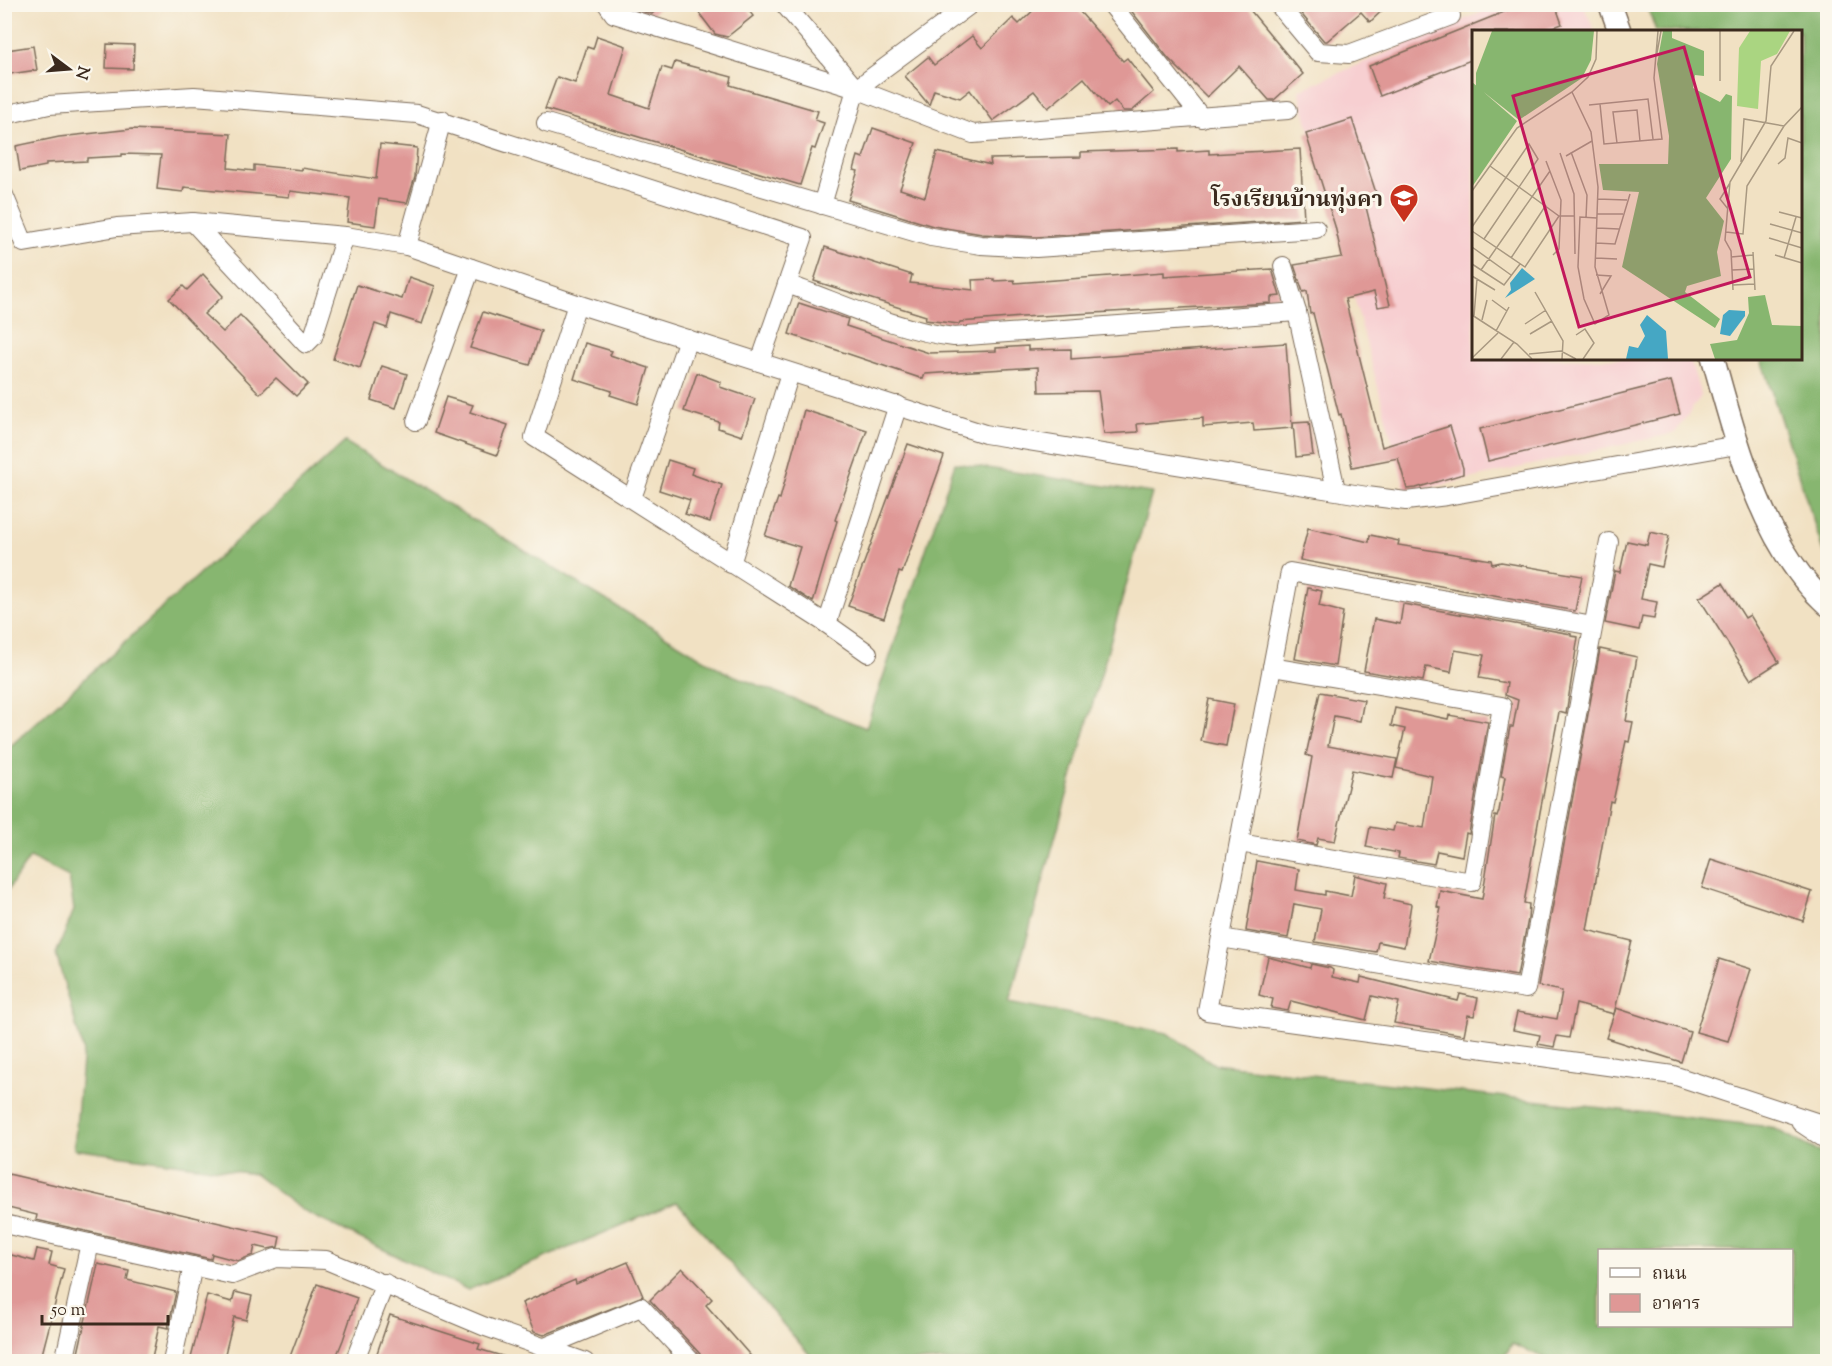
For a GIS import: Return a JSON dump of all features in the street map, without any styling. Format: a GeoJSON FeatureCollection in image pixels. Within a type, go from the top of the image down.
{"type":"FeatureCollection","features":[{"type":"Feature","properties":{"kind":"street"},"geometry":{"type":"LineString","coordinates":[[607,4],[614,14],[856,89],[973,134],[1288,110]]}},
{"type":"Feature","properties":{"kind":"street"},"geometry":{"type":"LineString","coordinates":[[784,4],[856,89]]}},
{"type":"Feature","properties":{"kind":"street"},"geometry":{"type":"LineString","coordinates":[[1111,4],[1202,118]]}},
{"type":"Feature","properties":{"kind":"street"},"geometry":{"type":"LineString","coordinates":[[1278,4],[1318,52],[1349,54],[1451,16],[1442,4]]}},
{"type":"Feature","properties":{"kind":"street"},"geometry":{"type":"LineString","coordinates":[[1610,4],[1619,30]]}},
{"type":"Feature","properties":{"kind":"street"},"geometry":{"type":"LineString","coordinates":[[822,205],[856,89],[961,7]]}},
{"type":"Feature","properties":{"kind":"street"},"geometry":{"type":"LineString","coordinates":[[4,115],[49,105],[194,96],[417,114],[442,120],[803,238],[760,362]]}},
{"type":"Feature","properties":{"kind":"street"},"geometry":{"type":"LineString","coordinates":[[407,246],[442,120]]}},
{"type":"Feature","properties":{"kind":"street"},"geometry":{"type":"LineString","coordinates":[[546,123],[931,237],[992,246],[1036,248],[1316,229]]}},
{"type":"Feature","properties":{"kind":"street"},"geometry":{"type":"LineString","coordinates":[[4,195],[24,243],[117,227],[193,222],[345,236],[407,246],[577,304],[985,434],[1152,463],[1406,501],[1514,486],[1616,465],[1737,445]]}},
{"type":"Feature","properties":{"kind":"street"},"geometry":{"type":"LineString","coordinates":[[193,222],[306,344],[313,337],[345,236]]}},
{"type":"Feature","properties":{"kind":"street"},"geometry":{"type":"LineString","coordinates":[[1283,266],[1297,312],[1336,490]]}},
{"type":"Feature","properties":{"kind":"street"},"geometry":{"type":"LineString","coordinates":[[416,421],[471,268]]}},
{"type":"Feature","properties":{"kind":"street"},"geometry":{"type":"LineString","coordinates":[[787,284],[900,325],[930,334],[954,337],[1297,312]]}},
{"type":"Feature","properties":{"kind":"street"},"geometry":{"type":"LineString","coordinates":[[577,304],[534,437],[827,624],[868,653]]}},
{"type":"Feature","properties":{"kind":"street"},"geometry":{"type":"LineString","coordinates":[[632,498],[688,339]]}},
{"type":"Feature","properties":{"kind":"street"},"geometry":{"type":"LineString","coordinates":[[1714,360],[1737,445],[1777,539],[1816,594],[1827,605]]}},
{"type":"Feature","properties":{"kind":"street"},"geometry":{"type":"LineString","coordinates":[[731,564],[790,373]]}},
{"type":"Feature","properties":{"kind":"street"},"geometry":{"type":"LineString","coordinates":[[827,624],[898,405]]}},
{"type":"Feature","properties":{"kind":"street"},"geometry":{"type":"LineString","coordinates":[[1221,938],[1526,989],[1609,542]]}},
{"type":"Feature","properties":{"kind":"street"},"geometry":{"type":"LineString","coordinates":[[1593,626],[1290,572],[1207,1011],[1673,1075],[1827,1126]]}},
{"type":"Feature","properties":{"kind":"street"},"geometry":{"type":"LineString","coordinates":[[1239,843],[1472,882],[1502,706],[1272,667]]}},
{"type":"Feature","properties":{"kind":"street"},"geometry":{"type":"LineString","coordinates":[[1783,1111],[1827,1141]]}},
{"type":"Feature","properties":{"kind":"street"},"geometry":{"type":"LineString","coordinates":[[4,1224],[232,1275],[276,1258],[326,1260],[483,1326],[585,1362]]}},
{"type":"Feature","properties":{"kind":"street"},"geometry":{"type":"LineString","coordinates":[[64,1362],[90,1243]]}},
{"type":"Feature","properties":{"kind":"street"},"geometry":{"type":"LineString","coordinates":[[172,1362],[193,1266]]}},
{"type":"Feature","properties":{"kind":"street"},"geometry":{"type":"LineString","coordinates":[[354,1362],[384,1283]]}},
{"type":"Feature","properties":{"kind":"street"},"geometry":{"type":"LineString","coordinates":[[545,1347],[641,1307],[692,1362]]}},
{"type":"Feature","properties":{"kind":"shaded area","name":"โรงเรียนบ้านทุ่งคา"},"geometry":{"type":"Polygon","coordinates":[[[1498,5],[1583,5],[1595,30],[1472,30],[1472,360],[1690,360],[1701,396],[1675,433],[1406,493],[1299,90],[1498,5]]]}},
{"type":"Feature","properties":{"kind":"green space"},"geometry":{"type":"Polygon","coordinates":[[[1647,5],[1827,5],[1827,556],[1823,551],[1761,360],[1802,360],[1802,30],[1656,30],[1647,5]]]}},
{"type":"Feature","properties":{"kind":"green space"},"geometry":{"type":"Polygon","coordinates":[[[345,442],[725,672],[866,728],[955,463],[1152,493],[1009,1002],[1167,1033],[1214,1064],[1771,1127],[1827,1156],[1827,1361],[1552,1361],[1512,1344],[1501,1362],[815,1361],[677,1202],[468,1290],[305,1212],[254,1174],[74,1149],[83,1050],[56,954],[74,910],[69,877],[30,857],[5,894],[5,751],[345,442]]]}},
{"type":"Feature","properties":{"kind":"building"},"geometry":{"type":"Polygon","coordinates":[[[631,4],[663,4],[652,14],[634,9],[631,4]]]}},
{"type":"Feature","properties":{"kind":"building"},"geometry":{"type":"Polygon","coordinates":[[[710,4],[744,4],[753,16],[727,37],[715,34],[699,13],[710,4]]]}},
{"type":"Feature","properties":{"kind":"building"},"geometry":{"type":"Polygon","coordinates":[[[1040,4],[1073,4],[1123,61],[1127,58],[1154,92],[1132,111],[1123,111],[1115,101],[1108,107],[1084,78],[1048,108],[1034,91],[993,121],[970,90],[960,98],[934,90],[929,105],[905,76],[928,57],[934,65],[972,36],[982,48],[1013,18],[1019,24],[1040,4]]]}},
{"type":"Feature","properties":{"kind":"building"},"geometry":{"type":"Polygon","coordinates":[[[1126,4],[1245,4],[1303,74],[1274,100],[1269,100],[1239,66],[1207,97],[1168,58],[1126,4]]]}},
{"type":"Feature","properties":{"kind":"building"},"geometry":{"type":"Polygon","coordinates":[[[1293,4],[1389,4],[1370,22],[1361,12],[1327,41],[1324,41],[1293,4]]]}},
{"type":"Feature","properties":{"kind":"building"},"geometry":{"type":"Polygon","coordinates":[[[1524,4],[1555,4],[1562,24],[1546,30],[1472,30],[1471,60],[1380,96],[1369,66],[1524,4]]]}},
{"type":"Feature","properties":{"kind":"building"},"geometry":{"type":"Polygon","coordinates":[[[597,36],[626,46],[611,95],[649,108],[662,67],[672,70],[675,62],[732,77],[730,85],[818,111],[815,120],[824,123],[815,149],[812,148],[800,185],[545,109],[557,77],[575,83],[587,47],[593,49],[597,36]]]}},
{"type":"Feature","properties":{"kind":"building"},"geometry":{"type":"Polygon","coordinates":[[[107,44],[134,45],[133,69],[106,68],[107,44]]]}},
{"type":"Feature","properties":{"kind":"building"},"geometry":{"type":"Polygon","coordinates":[[[33,46],[37,70],[10,74],[7,50],[33,46]]]}},
{"type":"Feature","properties":{"kind":"building"},"geometry":{"type":"Polygon","coordinates":[[[1352,119],[1378,199],[1365,203],[1390,305],[1378,307],[1374,292],[1345,299],[1382,447],[1450,426],[1463,468],[1463,474],[1416,488],[1407,489],[1398,458],[1352,467],[1341,414],[1339,415],[1313,313],[1310,314],[1307,291],[1303,292],[1294,265],[1342,257],[1335,226],[1306,134],[1352,119]]]}},
{"type":"Feature","properties":{"kind":"building"},"geometry":{"type":"Polygon","coordinates":[[[873,128],[916,143],[900,189],[925,197],[937,152],[991,165],[990,159],[1081,157],[1081,152],[1178,149],[1178,152],[1209,150],[1209,154],[1300,149],[1304,219],[1036,237],[982,234],[933,226],[848,200],[858,171],[854,170],[858,156],[863,158],[873,128]]]}},
{"type":"Feature","properties":{"kind":"building"},"geometry":{"type":"Polygon","coordinates":[[[132,129],[231,134],[228,168],[254,171],[254,165],[302,170],[302,168],[376,179],[380,144],[417,148],[415,177],[407,203],[379,199],[375,226],[347,222],[350,198],[290,191],[289,197],[184,187],[183,192],[157,189],[161,155],[122,154],[122,156],[87,158],[87,161],[46,163],[46,166],[20,171],[16,146],[59,137],[132,129]]]}},
{"type":"Feature","properties":{"kind":"building"},"geometry":{"type":"Polygon","coordinates":[[[825,247],[912,275],[910,283],[973,290],[972,280],[1014,280],[1015,283],[1164,272],[1164,276],[1272,269],[1280,296],[1271,297],[1271,303],[1022,317],[960,322],[959,324],[925,320],[926,316],[814,281],[825,247]]]}},
{"type":"Feature","properties":{"kind":"building"},"geometry":{"type":"Polygon","coordinates":[[[203,274],[223,296],[204,314],[223,332],[240,315],[308,384],[296,396],[276,378],[260,394],[169,299],[183,286],[187,290],[203,274]]]}},
{"type":"Feature","properties":{"kind":"building"},"geometry":{"type":"Polygon","coordinates":[[[409,277],[435,286],[422,324],[391,314],[387,328],[375,324],[360,368],[333,359],[357,285],[402,299],[409,277]]]}},
{"type":"Feature","properties":{"kind":"building"},"geometry":{"type":"Polygon","coordinates":[[[799,303],[848,319],[846,326],[929,353],[996,351],[996,348],[1028,346],[1028,350],[1071,349],[1071,359],[1286,343],[1292,428],[1254,431],[1253,423],[1203,427],[1203,418],[1137,424],[1138,432],[1104,434],[1098,391],[1039,392],[1038,367],[925,374],[923,379],[789,334],[799,303]]]}},
{"type":"Feature","properties":{"kind":"building"},"geometry":{"type":"Polygon","coordinates":[[[483,312],[541,331],[530,365],[470,348],[483,312]]]}},
{"type":"Feature","properties":{"kind":"building"},"geometry":{"type":"Polygon","coordinates":[[[585,343],[612,351],[610,355],[649,368],[638,404],[610,395],[612,391],[574,379],[585,343]]]}},
{"type":"Feature","properties":{"kind":"building"},"geometry":{"type":"Polygon","coordinates":[[[382,366],[407,374],[396,408],[371,400],[382,366]]]}},
{"type":"Feature","properties":{"kind":"building"},"geometry":{"type":"Polygon","coordinates":[[[697,373],[721,382],[720,387],[755,399],[742,436],[718,428],[719,422],[684,411],[697,373]]]}},
{"type":"Feature","properties":{"kind":"building"},"geometry":{"type":"Polygon","coordinates":[[[1671,381],[1680,414],[1488,461],[1480,429],[1671,381]]]}},
{"type":"Feature","properties":{"kind":"building"},"geometry":{"type":"Polygon","coordinates":[[[446,397],[473,405],[470,412],[508,425],[497,455],[434,433],[446,397]]]}},
{"type":"Feature","properties":{"kind":"building"},"geometry":{"type":"Polygon","coordinates":[[[804,410],[867,430],[835,520],[837,521],[813,602],[788,586],[800,547],[765,536],[778,498],[780,499],[804,410]]]}},
{"type":"Feature","properties":{"kind":"building"},"geometry":{"type":"Polygon","coordinates":[[[1309,422],[1313,455],[1296,457],[1293,423],[1309,422]]]}},
{"type":"Feature","properties":{"kind":"building"},"geometry":{"type":"Polygon","coordinates":[[[908,444],[944,456],[902,573],[899,572],[884,618],[848,606],[908,444]]]}},
{"type":"Feature","properties":{"kind":"building"},"geometry":{"type":"Polygon","coordinates":[[[668,460],[693,468],[691,474],[722,485],[710,522],[685,514],[690,500],[659,490],[668,460]]]}},
{"type":"Feature","properties":{"kind":"building"},"geometry":{"type":"Polygon","coordinates":[[[1308,528],[1369,542],[1370,535],[1399,541],[1398,545],[1491,560],[1492,564],[1501,562],[1582,576],[1575,611],[1300,560],[1308,528]]]}},
{"type":"Feature","properties":{"kind":"building"},"geometry":{"type":"Polygon","coordinates":[[[1650,532],[1669,536],[1662,567],[1648,564],[1641,599],[1657,602],[1654,619],[1642,617],[1639,630],[1605,623],[1615,571],[1620,572],[1627,541],[1647,545],[1650,532]]]}},
{"type":"Feature","properties":{"kind":"building"},"geometry":{"type":"Polygon","coordinates":[[[1723,583],[1745,618],[1750,615],[1779,662],[1751,680],[1699,598],[1723,583]]]}},
{"type":"Feature","properties":{"kind":"building"},"geometry":{"type":"Polygon","coordinates":[[[1308,588],[1322,591],[1319,606],[1343,612],[1335,666],[1295,659],[1308,588]]]}},
{"type":"Feature","properties":{"kind":"building"},"geometry":{"type":"Polygon","coordinates":[[[1403,604],[1578,637],[1566,714],[1559,712],[1540,812],[1524,903],[1529,904],[1528,919],[1517,976],[1429,961],[1441,908],[1437,907],[1440,891],[1482,899],[1495,816],[1497,817],[1499,811],[1505,777],[1501,776],[1510,727],[1513,727],[1518,700],[1505,695],[1507,683],[1479,678],[1484,655],[1455,650],[1451,672],[1426,667],[1423,681],[1364,671],[1374,619],[1400,624],[1403,604]]]}},
{"type":"Feature","properties":{"kind":"building"},"geometry":{"type":"Polygon","coordinates":[[[1600,649],[1637,657],[1626,721],[1633,722],[1629,742],[1626,741],[1613,802],[1610,801],[1587,930],[1632,941],[1614,1014],[1576,1004],[1569,1038],[1557,1036],[1554,1047],[1538,1044],[1540,1035],[1513,1030],[1517,1012],[1557,1019],[1562,991],[1538,986],[1600,649]]]}},
{"type":"Feature","properties":{"kind":"building"},"geometry":{"type":"Polygon","coordinates":[[[1320,692],[1364,700],[1360,721],[1334,716],[1328,746],[1397,759],[1393,778],[1352,770],[1335,841],[1318,838],[1316,845],[1297,841],[1312,757],[1306,755],[1320,692]]]}},
{"type":"Feature","properties":{"kind":"building"},"geometry":{"type":"Polygon","coordinates":[[[1209,699],[1234,704],[1226,746],[1201,741],[1209,699]]]}},
{"type":"Feature","properties":{"kind":"building"},"geometry":{"type":"Polygon","coordinates":[[[1395,708],[1448,719],[1449,715],[1488,722],[1469,834],[1466,833],[1462,856],[1437,851],[1434,864],[1398,858],[1399,853],[1366,847],[1370,827],[1393,831],[1395,823],[1424,828],[1432,776],[1396,768],[1405,729],[1391,726],[1395,708]]]}},
{"type":"Feature","properties":{"kind":"building"},"geometry":{"type":"Polygon","coordinates":[[[1711,859],[1812,892],[1803,921],[1702,888],[1711,859]]]}},
{"type":"Feature","properties":{"kind":"building"},"geometry":{"type":"Polygon","coordinates":[[[1257,861],[1299,869],[1296,890],[1325,895],[1325,891],[1351,896],[1355,875],[1387,883],[1384,898],[1411,904],[1404,947],[1378,942],[1376,952],[1315,942],[1321,909],[1294,904],[1288,938],[1246,931],[1257,861]]]}},
{"type":"Feature","properties":{"kind":"building"},"geometry":{"type":"Polygon","coordinates":[[[1268,957],[1310,968],[1311,964],[1330,968],[1333,970],[1332,977],[1360,983],[1361,977],[1458,1001],[1460,994],[1478,998],[1474,1016],[1468,1015],[1464,1035],[1394,1023],[1399,1002],[1372,996],[1366,1020],[1291,1001],[1288,1011],[1271,1008],[1273,999],[1259,995],[1268,957]]]}},
{"type":"Feature","properties":{"kind":"building"},"geometry":{"type":"Polygon","coordinates":[[[1719,959],[1751,969],[1728,1041],[1696,1032],[1719,959]]]}},
{"type":"Feature","properties":{"kind":"building"},"geometry":{"type":"Polygon","coordinates":[[[1616,1008],[1690,1032],[1681,1062],[1606,1038],[1616,1008]]]}},
{"type":"Feature","properties":{"kind":"building"},"geometry":{"type":"Polygon","coordinates":[[[4,1173],[280,1237],[278,1247],[268,1249],[255,1246],[253,1255],[238,1261],[212,1254],[211,1259],[36,1220],[37,1215],[4,1207],[4,1173]]]}},
{"type":"Feature","properties":{"kind":"building"},"geometry":{"type":"Polygon","coordinates":[[[37,1249],[52,1252],[49,1265],[64,1269],[40,1362],[4,1362],[4,1253],[34,1261],[37,1249]]]}},
{"type":"Feature","properties":{"kind":"building"},"geometry":{"type":"Polygon","coordinates":[[[628,1262],[643,1296],[544,1335],[534,1332],[522,1303],[575,1280],[576,1284],[628,1262]]]}},
{"type":"Feature","properties":{"kind":"building"},"geometry":{"type":"Polygon","coordinates":[[[98,1264],[129,1271],[127,1280],[176,1292],[168,1328],[159,1326],[151,1362],[76,1362],[98,1264]]]}},
{"type":"Feature","properties":{"kind":"building"},"geometry":{"type":"Polygon","coordinates":[[[682,1268],[712,1299],[706,1305],[756,1362],[703,1362],[700,1354],[650,1300],[682,1268]]]}},
{"type":"Feature","properties":{"kind":"building"},"geometry":{"type":"Polygon","coordinates":[[[317,1284],[357,1298],[343,1340],[334,1362],[288,1362],[317,1284]]]}},
{"type":"Feature","properties":{"kind":"building"},"geometry":{"type":"Polygon","coordinates":[[[235,1292],[252,1296],[246,1320],[234,1317],[223,1362],[190,1362],[207,1295],[232,1302],[235,1292]]]}},
{"type":"Feature","properties":{"kind":"building"},"geometry":{"type":"Polygon","coordinates":[[[390,1315],[480,1344],[478,1349],[509,1358],[508,1362],[374,1362],[390,1315]]]}},
{"type":"Feature","properties":{"kind":"place","name":"โรงเรียนบ้านทุ่งคา"},"geometry":{"type":"Point","coordinates":[1404,224]}}]}
